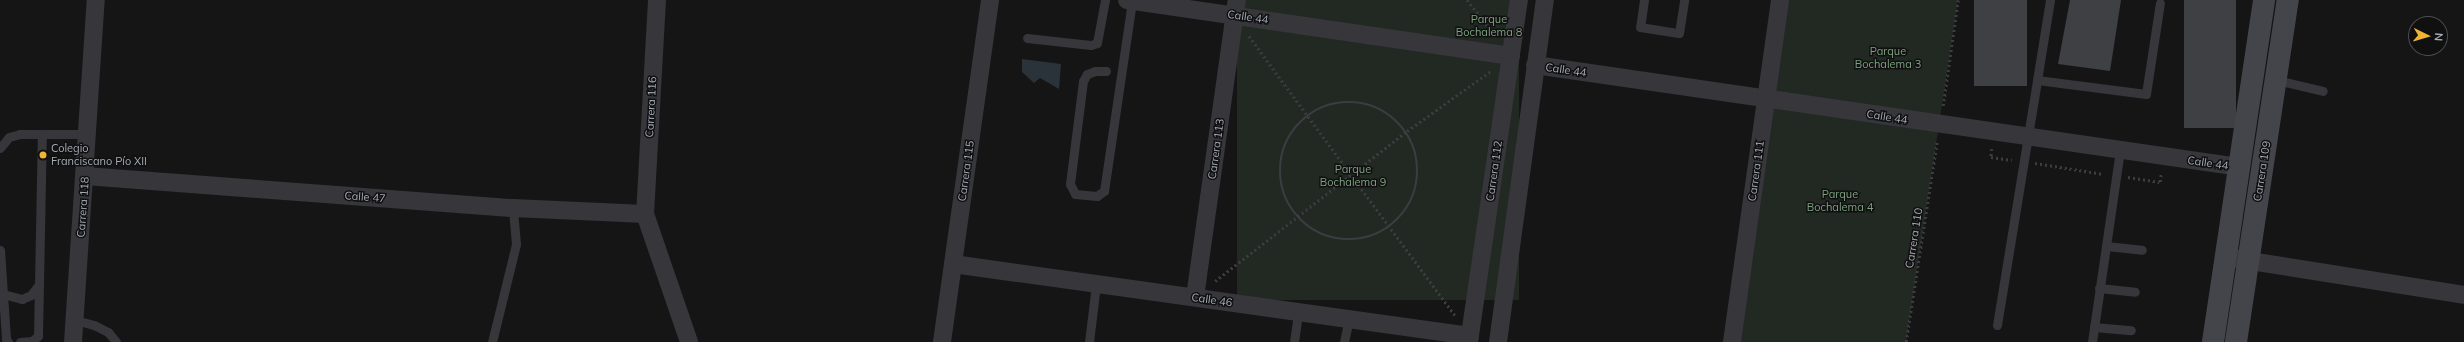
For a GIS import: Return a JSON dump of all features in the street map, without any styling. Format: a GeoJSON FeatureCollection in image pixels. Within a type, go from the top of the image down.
{"type":"FeatureCollection","features":[{"type":"Feature","properties":{"kind":"main road"},"geometry":{"type":"LineString","coordinates":[[2213,342],[2264,0]]}},
{"type":"Feature","properties":{"kind":"main road","name":"Carrera 109"},"geometry":{"type":"LineString","coordinates":[[2236,342],[2288,0]]}},
{"type":"Feature","properties":{"kind":"street","name":"Carrera 118"},"geometry":{"type":"LineString","coordinates":[[74,342],[96,0]]}},
{"type":"Feature","properties":{"kind":"street","name":"Carrera 116"},"geometry":{"type":"LineString","coordinates":[[645,214],[658,0]]}},
{"type":"Feature","properties":{"kind":"street","name":"Carrera 115"},"geometry":{"type":"LineString","coordinates":[[942,342],[990,0]]}},
{"type":"Feature","properties":{"kind":"street","name":"Calle 44"},"geometry":{"type":"LineString","coordinates":[[1129,0],[1236,8],[1511,56]]}},
{"type":"Feature","properties":{"kind":"street","name":"Carrera 112"},"geometry":{"type":"LineString","coordinates":[[1470,339],[1520,0]]}},
{"type":"Feature","properties":{"kind":"street"},"geometry":{"type":"LineString","coordinates":[[1502,341],[1535,65],[1545,0]]}},
{"type":"Feature","properties":{"kind":"street","name":"Carrera 111"},"geometry":{"type":"LineString","coordinates":[[1732,342],[1780,0]]}},
{"type":"Feature","properties":{"kind":"street","name":"Carrera 113"},"geometry":{"type":"LineString","coordinates":[[1195,298],[1236,8]]}},
{"type":"Feature","properties":{"kind":"street","name":"Calle 44"},"geometry":{"type":"LineString","coordinates":[[1535,65],[2028,138],[2239,167]]}},
{"type":"Feature","properties":{"kind":"street","name":"Calle 47"},"geometry":{"type":"LineString","coordinates":[[85,176],[513,208],[645,214]]}},
{"type":"Feature","properties":{"kind":"street"},"geometry":{"type":"LineString","coordinates":[[645,214],[689,342]]}},
{"type":"Feature","properties":{"kind":"street"},"geometry":{"type":"LineString","coordinates":[[2225,256],[2464,295]]}},
{"type":"Feature","properties":{"kind":"street","name":"Calle 46"},"geometry":{"type":"LineString","coordinates":[[953,264],[1349,319],[1470,339]]}},
{"type":"Feature","properties":{"kind":"lane"},"geometry":{"type":"LineString","coordinates":[[1027,38],[1091,45],[1097,43],[1105,0]]}},
{"type":"Feature","properties":{"kind":"lane"},"geometry":{"type":"LineString","coordinates":[[1106,71],[1095,71],[1087,74],[1083,81],[1070,184],[1075,194],[1097,196],[1104,191],[1129,0]]}},
{"type":"Feature","properties":{"kind":"lane"},"geometry":{"type":"LineString","coordinates":[[1644,0],[1640,27],[1679,33],[1684,0]]}},
{"type":"Feature","properties":{"kind":"lane"},"geometry":{"type":"LineString","coordinates":[[1997,324],[2050,0]]}},
{"type":"Feature","properties":{"kind":"lane"},"geometry":{"type":"LineString","coordinates":[[2037,80],[2146,94],[2160,3]]}},
{"type":"Feature","properties":{"kind":"lane"},"geometry":{"type":"LineString","coordinates":[[2276,80],[2323,91]]}},
{"type":"Feature","properties":{"kind":"lane"},"geometry":{"type":"LineString","coordinates":[[0,148],[9,137],[42,134],[88,134]]}},
{"type":"Feature","properties":{"kind":"lane"},"geometry":{"type":"LineString","coordinates":[[20,342],[32,341],[38,336],[37,287],[42,134]]}},
{"type":"Feature","properties":{"kind":"lane"},"geometry":{"type":"LineString","coordinates":[[2092,342],[2120,150]]}},
{"type":"Feature","properties":{"kind":"lane"},"geometry":{"type":"LineString","coordinates":[[492,342],[516,244],[513,208]]}},
{"type":"Feature","properties":{"kind":"lane"},"geometry":{"type":"LineString","coordinates":[[2106,246],[2142,250]]}},
{"type":"Feature","properties":{"kind":"lane"},"geometry":{"type":"LineString","coordinates":[[0,250],[6,339],[8,342]]}},
{"type":"Feature","properties":{"kind":"lane"},"geometry":{"type":"LineString","coordinates":[[1089,342],[1096,284]]}},
{"type":"Feature","properties":{"kind":"lane"},"geometry":{"type":"LineString","coordinates":[[3,294],[22,299],[31,295],[37,287]]}},
{"type":"Feature","properties":{"kind":"lane"},"geometry":{"type":"LineString","coordinates":[[2099,288],[2135,292]]}},
{"type":"Feature","properties":{"kind":"lane"},"geometry":{"type":"LineString","coordinates":[[1294,342],[1298,312]]}},
{"type":"Feature","properties":{"kind":"lane"},"geometry":{"type":"LineString","coordinates":[[1344,342],[1349,319]]}},
{"type":"Feature","properties":{"kind":"lane"},"geometry":{"type":"LineString","coordinates":[[75,320],[94,325],[108,332],[116,342]]}},
{"type":"Feature","properties":{"kind":"lane"},"geometry":{"type":"LineString","coordinates":[[2094,327],[2131,330]]}},
{"type":"Feature","properties":{"kind":"path"},"geometry":{"type":"LineString","coordinates":[[1195,298],[1296,216],[1407,131],[1511,56],[1467,0]]}},
{"type":"Feature","properties":{"kind":"path"},"geometry":{"type":"LineString","coordinates":[[1942,110],[1958,0]]}},
{"type":"Feature","properties":{"kind":"path"},"geometry":{"type":"LineString","coordinates":[[1236,8],[1307,115],[1470,339]]}},
{"type":"Feature","properties":{"kind":"path"},"geometry":{"type":"LineString","coordinates":[[1336,102],[1368,103],[1387,112],[1407,131],[1415,147],[1419,165],[1418,183],[1406,211],[1389,228],[1374,236],[1357,240],[1340,240],[1324,236],[1309,228],[1296,216],[1286,200],[1281,182],[1280,163],[1284,145],[1294,129],[1307,115],[1336,102]]}},
{"type":"Feature","properties":{"kind":"path","name":"Carrera 110"},"geometry":{"type":"LineString","coordinates":[[1906,342],[1938,136]]}},
{"type":"Feature","properties":{"kind":"path"},"geometry":{"type":"LineString","coordinates":[[2040,164],[2160,182],[2162,170]]}},
{"type":"Feature","properties":{"kind":"green space","name":"Parque Bochalema 9"},"geometry":{"type":"Polygon","coordinates":[[[1237,0],[1519,0],[1519,300],[1237,300],[1237,0]]]}},
{"type":"Feature","properties":{"kind":"green space","name":"Parque Bochalema 4"},"geometry":{"type":"Polygon","coordinates":[[[1780,0],[1958,0],[1906,342],[1732,342],[1780,0]]]}},
{"type":"Feature","properties":{"kind":"shaded area"},"geometry":{"type":"Polygon","coordinates":[[[1022,59],[1061,64],[1059,89],[1040,78],[1034,83],[1022,72],[1022,59]]]}},
{"type":"Feature","properties":{"kind":"building"},"geometry":{"type":"Polygon","coordinates":[[[1974,0],[2027,0],[2027,86],[1974,86],[1974,0]]]}},
{"type":"Feature","properties":{"kind":"building"},"geometry":{"type":"Polygon","coordinates":[[[2070,0],[2121,0],[2110,71],[2058,64],[2070,0]]]}},
{"type":"Feature","properties":{"kind":"building"},"geometry":{"type":"Polygon","coordinates":[[[2184,0],[2236,0],[2236,128],[2184,128],[2184,0]]]}},
{"type":"Feature","properties":{"kind":"place","name":"Colegio Franciscano Pío XII"},"geometry":{"type":"Point","coordinates":[43,155]}},
{"type":"Feature","properties":{"kind":"park label","name":"Parque Bochalema 8"},"geometry":{"type":"Point","coordinates":[1489,26]}},
{"type":"Feature","properties":{"kind":"park label","name":"Parque Bochalema 3"},"geometry":{"type":"Point","coordinates":[1888,58]}}]}
